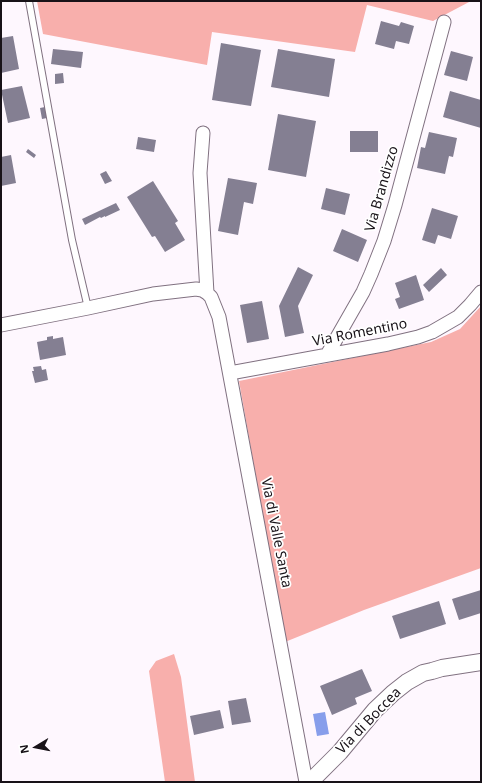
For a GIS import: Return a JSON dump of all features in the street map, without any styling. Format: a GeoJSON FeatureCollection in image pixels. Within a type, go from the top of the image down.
{"type":"FeatureCollection","features":[{"type":"Feature","properties":{"kind":"street","name":"Via Brandizzo"},"geometry":{"type":"LineString","coordinates":[[327,355],[363,292],[384,241],[399,191],[444,22]]}},
{"type":"Feature","properties":{"kind":"street"},"geometry":{"type":"LineString","coordinates":[[203,133],[200,173],[207,293]]}},
{"type":"Feature","properties":{"kind":"street"},"geometry":{"type":"LineString","coordinates":[[1,325],[153,294],[196,289],[207,293]]}},
{"type":"Feature","properties":{"kind":"street","name":"Via Romentino"},"geometry":{"type":"LineString","coordinates":[[230,373],[418,338],[458,317],[481,292]]}},
{"type":"Feature","properties":{"kind":"street","name":"Via di Valle Santa"},"geometry":{"type":"LineString","coordinates":[[207,293],[211,297],[219,317],[306,782]]}},
{"type":"Feature","properties":{"kind":"street","name":"Via di Boccea"},"geometry":{"type":"LineString","coordinates":[[310,782],[340,752],[375,710],[407,682],[423,673],[442,668],[481,662]]}},
{"type":"Feature","properties":{"kind":"lane"},"geometry":{"type":"LineString","coordinates":[[29,1],[72,240],[88,308]]}},
{"type":"Feature","properties":{"kind":"shaded area"},"geometry":{"type":"Polygon","coordinates":[[[37,1],[471,1],[433,21],[367,5],[355,52],[212,32],[207,65],[43,34],[37,1]]]}},
{"type":"Feature","properties":{"kind":"shaded area"},"geometry":{"type":"Polygon","coordinates":[[[481,306],[481,568],[364,610],[285,642],[239,381],[431,342],[460,329],[481,306]]]}},
{"type":"Feature","properties":{"kind":"shaded area"},"geometry":{"type":"Polygon","coordinates":[[[174,654],[181,677],[195,782],[165,782],[149,671],[156,661],[174,654]]]}},
{"type":"Feature","properties":{"kind":"water"},"geometry":{"type":"Polygon","coordinates":[[[325,712],[329,734],[317,736],[313,714],[325,712]]]}},
{"type":"Feature","properties":{"kind":"building"},"geometry":{"type":"Polygon","coordinates":[[[381,21],[399,26],[401,22],[414,26],[409,44],[396,41],[394,49],[375,44],[381,21]]]}},
{"type":"Feature","properties":{"kind":"building"},"geometry":{"type":"Polygon","coordinates":[[[13,36],[19,69],[1,73],[1,38],[13,36]]]}},
{"type":"Feature","properties":{"kind":"building"},"geometry":{"type":"Polygon","coordinates":[[[221,43],[261,50],[251,106],[212,100],[221,43]]]}},
{"type":"Feature","properties":{"kind":"building"},"geometry":{"type":"Polygon","coordinates":[[[53,49],[83,52],[81,68],[51,64],[53,49]]]}},
{"type":"Feature","properties":{"kind":"building"},"geometry":{"type":"Polygon","coordinates":[[[278,49],[335,59],[329,97],[271,87],[278,49]]]}},
{"type":"Feature","properties":{"kind":"building"},"geometry":{"type":"Polygon","coordinates":[[[451,51],[473,57],[467,81],[444,75],[451,51]]]}},
{"type":"Feature","properties":{"kind":"building"},"geometry":{"type":"Polygon","coordinates":[[[63,73],[64,83],[55,84],[55,74],[63,73]]]}},
{"type":"Feature","properties":{"kind":"building"},"geometry":{"type":"Polygon","coordinates":[[[22,86],[30,118],[8,123],[1,90],[22,86]]]}},
{"type":"Feature","properties":{"kind":"building"},"geometry":{"type":"Polygon","coordinates":[[[450,91],[481,100],[481,128],[443,117],[450,91]]]}},
{"type":"Feature","properties":{"kind":"building"},"geometry":{"type":"Polygon","coordinates":[[[45,107],[47,118],[42,119],[40,108],[45,107]]]}},
{"type":"Feature","properties":{"kind":"building"},"geometry":{"type":"Polygon","coordinates":[[[278,114],[316,121],[306,177],[268,170],[278,114]]]}},
{"type":"Feature","properties":{"kind":"building"},"geometry":{"type":"Polygon","coordinates":[[[350,131],[378,131],[378,152],[350,152],[350,131]]]}},
{"type":"Feature","properties":{"kind":"building"},"geometry":{"type":"Polygon","coordinates":[[[429,132],[457,138],[453,157],[449,156],[445,174],[417,168],[421,147],[425,148],[429,132]]]}},
{"type":"Feature","properties":{"kind":"building"},"geometry":{"type":"Polygon","coordinates":[[[138,137],[156,140],[154,152],[136,149],[138,137]]]}},
{"type":"Feature","properties":{"kind":"building"},"geometry":{"type":"Polygon","coordinates":[[[28,149],[36,155],[34,158],[26,152],[28,149]]]}},
{"type":"Feature","properties":{"kind":"building"},"geometry":{"type":"Polygon","coordinates":[[[11,155],[16,183],[1,186],[1,157],[11,155]]]}},
{"type":"Feature","properties":{"kind":"building"},"geometry":{"type":"Polygon","coordinates":[[[106,171],[112,181],[105,184],[100,174],[106,171]]]}},
{"type":"Feature","properties":{"kind":"building"},"geometry":{"type":"Polygon","coordinates":[[[228,178],[257,183],[253,204],[244,202],[238,235],[218,231],[228,178]]]}},
{"type":"Feature","properties":{"kind":"building"},"geometry":{"type":"Polygon","coordinates":[[[153,181],[178,221],[175,223],[185,240],[165,252],[155,236],[152,237],[127,197],[153,181]]]}},
{"type":"Feature","properties":{"kind":"building"},"geometry":{"type":"Polygon","coordinates":[[[326,188],[350,194],[345,215],[321,209],[326,188]]]}},
{"type":"Feature","properties":{"kind":"building"},"geometry":{"type":"Polygon","coordinates":[[[116,203],[120,210],[105,217],[100,217],[85,225],[82,219],[116,203]]]}},
{"type":"Feature","properties":{"kind":"building"},"geometry":{"type":"Polygon","coordinates":[[[432,208],[458,216],[451,239],[438,235],[435,244],[422,240],[432,208]]]}},
{"type":"Feature","properties":{"kind":"building"},"geometry":{"type":"Polygon","coordinates":[[[342,229],[367,240],[358,262],[333,251],[342,229]]]}},
{"type":"Feature","properties":{"kind":"building"},"geometry":{"type":"Polygon","coordinates":[[[298,267],[313,275],[298,306],[304,333],[285,337],[279,306],[298,267]]]}},
{"type":"Feature","properties":{"kind":"building"},"geometry":{"type":"Polygon","coordinates":[[[441,268],[447,275],[429,292],[423,285],[441,268]]]}},
{"type":"Feature","properties":{"kind":"building"},"geometry":{"type":"Polygon","coordinates":[[[416,275],[424,300],[399,309],[395,299],[400,297],[395,283],[416,275]]]}},
{"type":"Feature","properties":{"kind":"building"},"geometry":{"type":"Polygon","coordinates":[[[262,301],[269,339],[247,343],[240,305],[262,301]]]}},
{"type":"Feature","properties":{"kind":"building"},"geometry":{"type":"Polygon","coordinates":[[[53,336],[53,339],[63,337],[66,355],[40,360],[37,342],[47,340],[47,337],[53,336]]]}},
{"type":"Feature","properties":{"kind":"building"},"geometry":{"type":"Polygon","coordinates":[[[41,366],[42,370],[46,369],[48,380],[35,383],[32,371],[34,371],[33,367],[41,366]]]}},
{"type":"Feature","properties":{"kind":"building"},"geometry":{"type":"Polygon","coordinates":[[[481,590],[481,613],[459,620],[452,599],[481,590]]]}},
{"type":"Feature","properties":{"kind":"building"},"geometry":{"type":"Polygon","coordinates":[[[439,601],[446,624],[400,639],[392,616],[439,601]]]}},
{"type":"Feature","properties":{"kind":"building"},"geometry":{"type":"Polygon","coordinates":[[[362,669],[372,691],[355,698],[357,704],[332,715],[320,686],[362,669]]]}},
{"type":"Feature","properties":{"kind":"building"},"geometry":{"type":"Polygon","coordinates":[[[246,698],[251,722],[232,725],[228,701],[246,698]]]}},
{"type":"Feature","properties":{"kind":"building"},"geometry":{"type":"Polygon","coordinates":[[[220,710],[224,728],[194,735],[190,716],[220,710]]]}}]}
